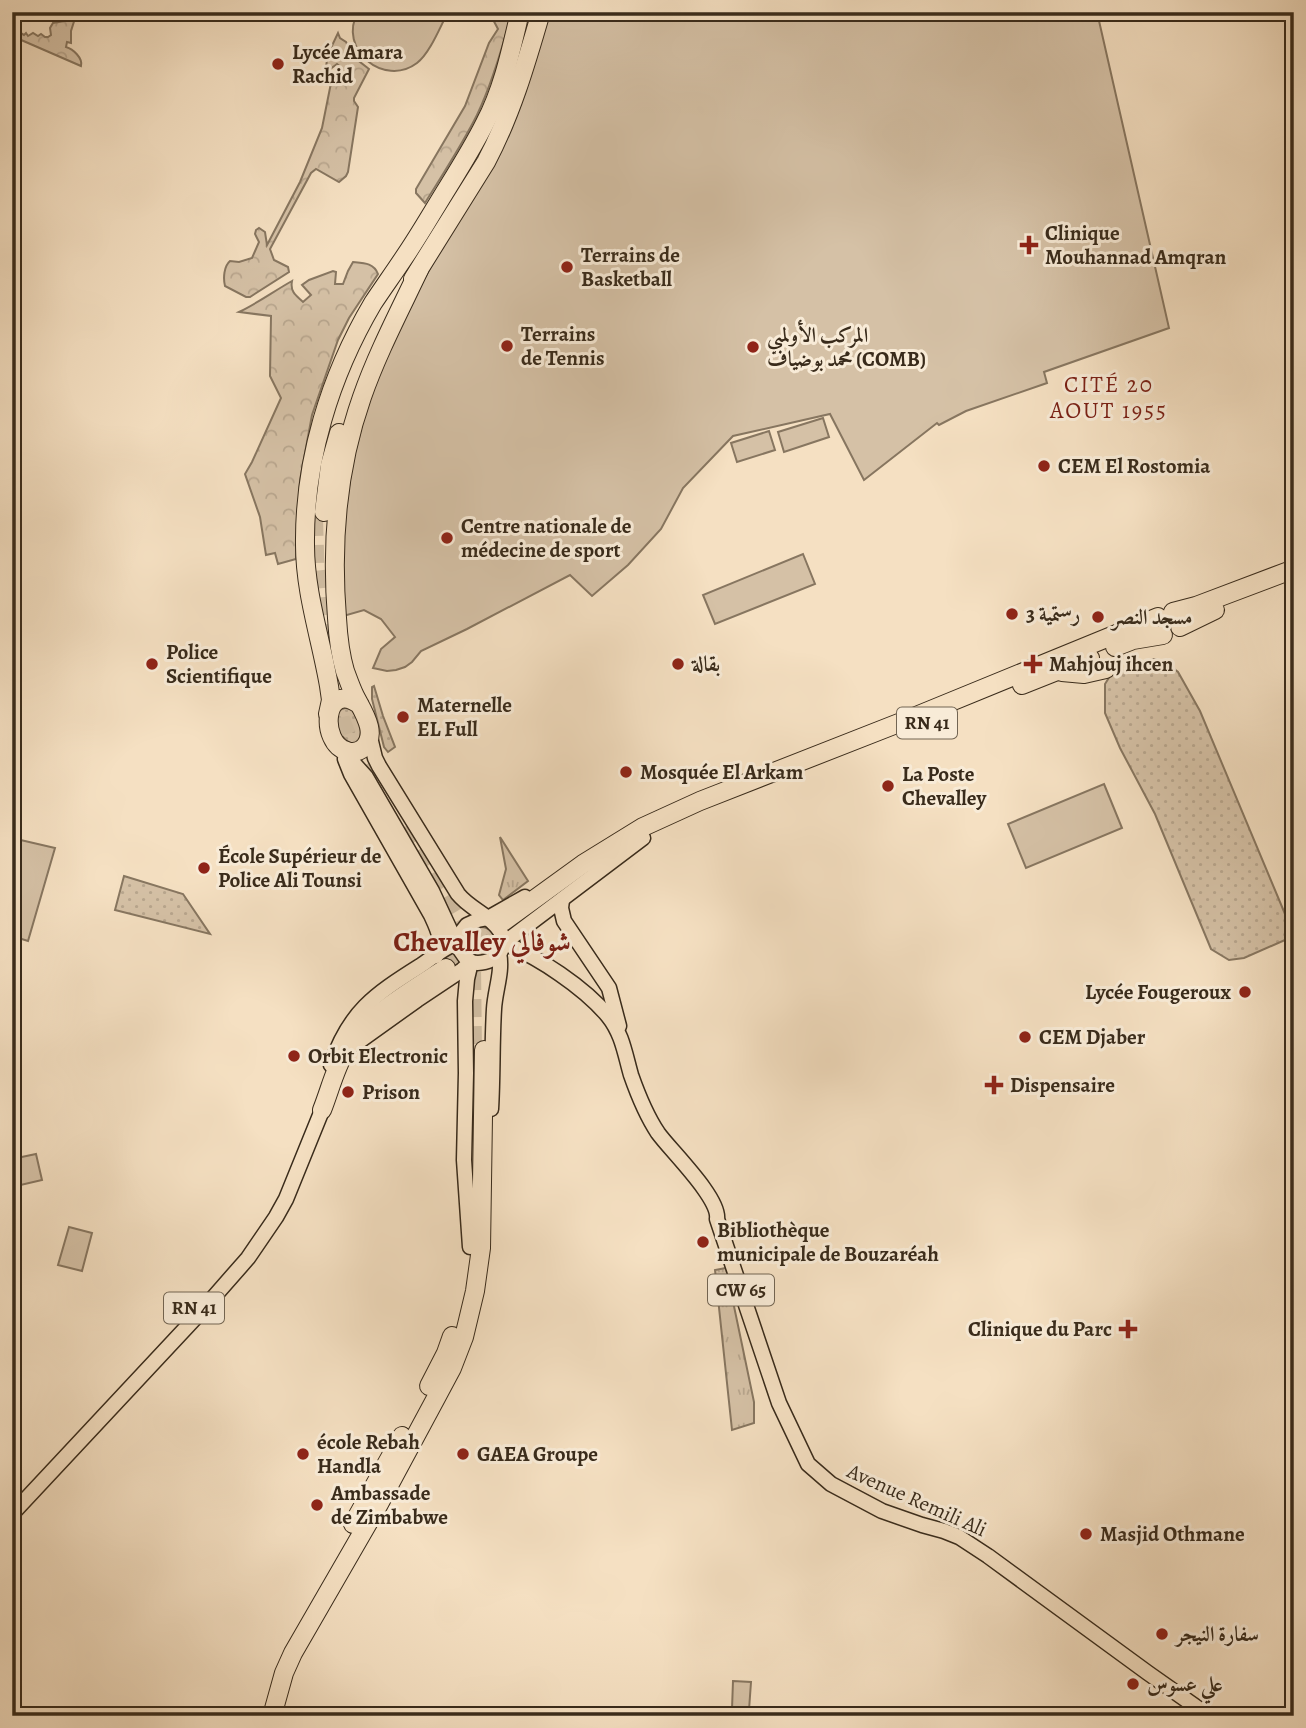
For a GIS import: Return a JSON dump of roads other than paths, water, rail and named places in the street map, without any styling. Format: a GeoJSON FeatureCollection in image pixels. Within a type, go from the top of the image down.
{"type":"FeatureCollection","features":[{"type":"Feature","properties":{"kind":"highway"},"geometry":{"type":"LineString","coordinates":[[419,271],[361,398],[340,486],[336,531],[337,618],[345,669],[367,721],[369,733],[367,744],[359,751],[349,752],[341,750],[328,725],[331,699],[309,588],[305,557],[311,471],[327,402],[346,354],[372,306],[469,153],[490,114],[503,78],[520,12]]}},
{"type":"Feature","properties":{"kind":"highway"},"geometry":{"type":"LineString","coordinates":[[403,260],[365,336],[341,394],[321,461],[319,511],[350,400],[394,310],[496,144],[513,105],[541,12]]}},
{"type":"Feature","properties":{"kind":"highway"},"geometry":{"type":"LineString","coordinates":[[1170,618],[1200,616],[1229,599],[1294,569]]}},
{"type":"Feature","properties":{"kind":"highway"},"geometry":{"type":"LineString","coordinates":[[1229,599],[1294,580]]}},
{"type":"Feature","properties":{"kind":"highway","name":"RN 41"},"geometry":{"type":"LineString","coordinates":[[640,834],[1133,640],[1163,635],[1156,627],[1170,618]]}},
{"type":"Feature","properties":{"kind":"highway","name":"RN 41"},"geometry":{"type":"LineString","coordinates":[[640,834],[700,801],[1170,618]]}},
{"type":"Feature","properties":{"kind":"highway"},"geometry":{"type":"LineString","coordinates":[[1059,671],[1084,674],[1106,668]]}},
{"type":"Feature","properties":{"kind":"highway"},"geometry":{"type":"LineString","coordinates":[[328,714],[332,705],[341,700],[351,700],[360,705]]}},
{"type":"Feature","properties":{"kind":"highway"},"geometry":{"type":"LineString","coordinates":[[496,927],[611,858],[640,834]]}},
{"type":"Feature","properties":{"kind":"highway"},"geometry":{"type":"LineString","coordinates":[[326,1081],[341,1046],[362,1018],[441,961]]}},
{"type":"Feature","properties":{"kind":"highway"},"geometry":{"type":"LineString","coordinates":[[322,1110],[344,1053],[355,1037],[441,961]]}},
{"type":"Feature","properties":{"kind":"highway"},"geometry":{"type":"LineString","coordinates":[[272,1716],[284,1673],[293,1653],[379,1504],[452,1368],[461,1345],[471,1310],[475,1247],[478,1051]]}},
{"type":"Feature","properties":{"kind":"highway"},"geometry":{"type":"LineString","coordinates":[[261,1716],[272,1673],[284,1646],[446,1353],[475,1247]]}},
{"type":"Feature","properties":{"kind":"main road"},"geometry":{"type":"LineString","coordinates":[[369,733],[381,770],[458,894],[496,927],[519,961],[586,995]]}},
{"type":"Feature","properties":{"kind":"main road"},"geometry":{"type":"LineString","coordinates":[[341,750],[366,777],[432,891],[463,954],[471,962],[485,963],[492,960],[496,927]]}},
{"type":"Feature","properties":{"kind":"main road"},"geometry":{"type":"LineString","coordinates":[[341,750],[351,774],[431,915],[441,945],[441,961]]}},
{"type":"Feature","properties":{"kind":"main road","name":"RN 41"},"geometry":{"type":"LineString","coordinates":[[496,927],[562,900],[640,834]]}},
{"type":"Feature","properties":{"kind":"main road"},"geometry":{"type":"LineString","coordinates":[[562,900],[561,911],[565,924],[608,988],[622,1041]]}},
{"type":"Feature","properties":{"kind":"main road"},"geometry":{"type":"LineString","coordinates":[[326,1081],[347,1027],[381,992],[441,961],[457,943],[467,925],[478,920],[496,927]]}},
{"type":"Feature","properties":{"kind":"main road"},"geometry":{"type":"LineString","coordinates":[[475,1247],[486,1190],[493,1084],[494,1008],[501,961],[496,927]]}},
{"type":"Feature","properties":{"kind":"main road","name":"Avenue Remili Ali"},"geometry":{"type":"LineString","coordinates":[[496,927],[517,949],[564,977],[609,1017],[622,1041],[646,1113],[663,1140],[701,1184],[718,1213],[779,1403],[808,1464],[831,1484],[882,1511],[959,1537],[1209,1716]]}},
{"type":"Feature","properties":{"kind":"main road"},"geometry":{"type":"LineString","coordinates":[[499,976],[508,963],[519,961]]}},
{"type":"Feature","properties":{"kind":"main road"},"geometry":{"type":"LineString","coordinates":[[322,1110],[346,1061],[358,1044],[471,962]]}},
{"type":"Feature","properties":{"kind":"main road"},"geometry":{"type":"LineString","coordinates":[[471,962],[465,994],[464,1160],[475,1247]]}},
{"type":"Feature","properties":{"kind":"main road"},"geometry":{"type":"LineString","coordinates":[[437,986],[454,984],[465,994]]}},
{"type":"Feature","properties":{"kind":"main road","name":"RN 41"},"geometry":{"type":"LineString","coordinates":[[12,1500],[233,1266],[276,1198],[326,1081]]}},
{"type":"Feature","properties":{"kind":"main road","name":"RN 41"},"geometry":{"type":"LineString","coordinates":[[12,1514],[240,1269],[286,1199],[322,1110]]}},
{"type":"Feature","properties":{"kind":"tunnel"},"geometry":{"type":"LineString","coordinates":[[314,518],[316,584]]}},
{"type":"Feature","properties":{"kind":"tunnel"},"geometry":{"type":"LineString","coordinates":[[323,570],[333,643]]}},
{"type":"Feature","properties":{"kind":"tunnel"},"geometry":{"type":"LineString","coordinates":[[335,691],[347,735],[376,783]]}},
{"type":"Feature","properties":{"kind":"tunnel"},"geometry":{"type":"LineString","coordinates":[[403,828],[465,933],[472,965],[473,1051]]}},
{"type":"Feature","properties":{"kind":"tunnel"},"geometry":{"type":"LineString","coordinates":[[446,968],[507,928]]}},
{"type":"Feature","properties":{"kind":"place","name":"Lycée Amara Rachid"},"geometry":{"type":"Point","coordinates":[278,64]}},
{"type":"Feature","properties":{"kind":"place","name":"Clinique Mouhannad Amqran"},"geometry":{"type":"Point","coordinates":[1029,245]}},
{"type":"Feature","properties":{"kind":"place","name":"Terrains de Basketball"},"geometry":{"type":"Point","coordinates":[567,267]}},
{"type":"Feature","properties":{"kind":"place","name":"Terrains de Tennis"},"geometry":{"type":"Point","coordinates":[507,346]}},
{"type":"Feature","properties":{"kind":"place","name":"المركب الأولمبي محمد بوضياف (COMB)"},"geometry":{"type":"Point","coordinates":[753,347]}},
{"type":"Feature","properties":{"kind":"place","name":"CEM El Rostomia"},"geometry":{"type":"Point","coordinates":[1044,466]}},
{"type":"Feature","properties":{"kind":"place","name":"Centre nationale de médecine de sport"},"geometry":{"type":"Point","coordinates":[447,538]}},
{"type":"Feature","properties":{"kind":"place","name":"رستمية 3"},"geometry":{"type":"Point","coordinates":[1012,614]}},
{"type":"Feature","properties":{"kind":"place","name":"مسجد النصر"},"geometry":{"type":"Point","coordinates":[1098,617]}},
{"type":"Feature","properties":{"kind":"place","name":"Police Scientifique"},"geometry":{"type":"Point","coordinates":[152,664]}},
{"type":"Feature","properties":{"kind":"place","name":"بقالة"},"geometry":{"type":"Point","coordinates":[678,664]}},
{"type":"Feature","properties":{"kind":"place","name":"Mahjouj ihcen"},"geometry":{"type":"Point","coordinates":[1033,664]}},
{"type":"Feature","properties":{"kind":"place","name":"Maternelle EL Full"},"geometry":{"type":"Point","coordinates":[403,717]}},
{"type":"Feature","properties":{"kind":"place","name":"Mosquée El Arkam"},"geometry":{"type":"Point","coordinates":[626,772]}},
{"type":"Feature","properties":{"kind":"place","name":"La Poste Chevalley"},"geometry":{"type":"Point","coordinates":[888,786]}},
{"type":"Feature","properties":{"kind":"place","name":"École Supérieur de Police Ali Tounsi"},"geometry":{"type":"Point","coordinates":[204,868]}},
{"type":"Feature","properties":{"kind":"place","name":"Lycée Fougeroux"},"geometry":{"type":"Point","coordinates":[1245,992]}},
{"type":"Feature","properties":{"kind":"place","name":"CEM Djaber"},"geometry":{"type":"Point","coordinates":[1025,1037]}},
{"type":"Feature","properties":{"kind":"place","name":"Orbit Electronic"},"geometry":{"type":"Point","coordinates":[294,1056]}},
{"type":"Feature","properties":{"kind":"place","name":"Dispensaire"},"geometry":{"type":"Point","coordinates":[994,1085]}},
{"type":"Feature","properties":{"kind":"place","name":"Prison"},"geometry":{"type":"Point","coordinates":[348,1092]}},
{"type":"Feature","properties":{"kind":"place","name":"Bibliothèque municipale de Bouzaréah"},"geometry":{"type":"Point","coordinates":[703,1242]}},
{"type":"Feature","properties":{"kind":"place","name":"Clinique du Parc"},"geometry":{"type":"Point","coordinates":[1128,1329]}},
{"type":"Feature","properties":{"kind":"place","name":"école Rebah Handla"},"geometry":{"type":"Point","coordinates":[303,1454]}},
{"type":"Feature","properties":{"kind":"place","name":"GAEA Groupe"},"geometry":{"type":"Point","coordinates":[463,1454]}},
{"type":"Feature","properties":{"kind":"place","name":"Ambassade de Zimbabwe"},"geometry":{"type":"Point","coordinates":[317,1505]}},
{"type":"Feature","properties":{"kind":"place","name":"Masjid Othmane"},"geometry":{"type":"Point","coordinates":[1086,1534]}},
{"type":"Feature","properties":{"kind":"place","name":"سفارة النيجر"},"geometry":{"type":"Point","coordinates":[1162,1634]}},
{"type":"Feature","properties":{"kind":"place","name":"علي عسوس"},"geometry":{"type":"Point","coordinates":[1133,1684]}},
{"type":"Feature","properties":{"kind":"district","name":"CITÉ 20 AOUT 1955"},"geometry":{"type":"Point","coordinates":[1109,397]}},
{"type":"Feature","properties":{"kind":"district","name":"Chevalley شوفالي"},"geometry":{"type":"Point","coordinates":[482,942]}}]}
